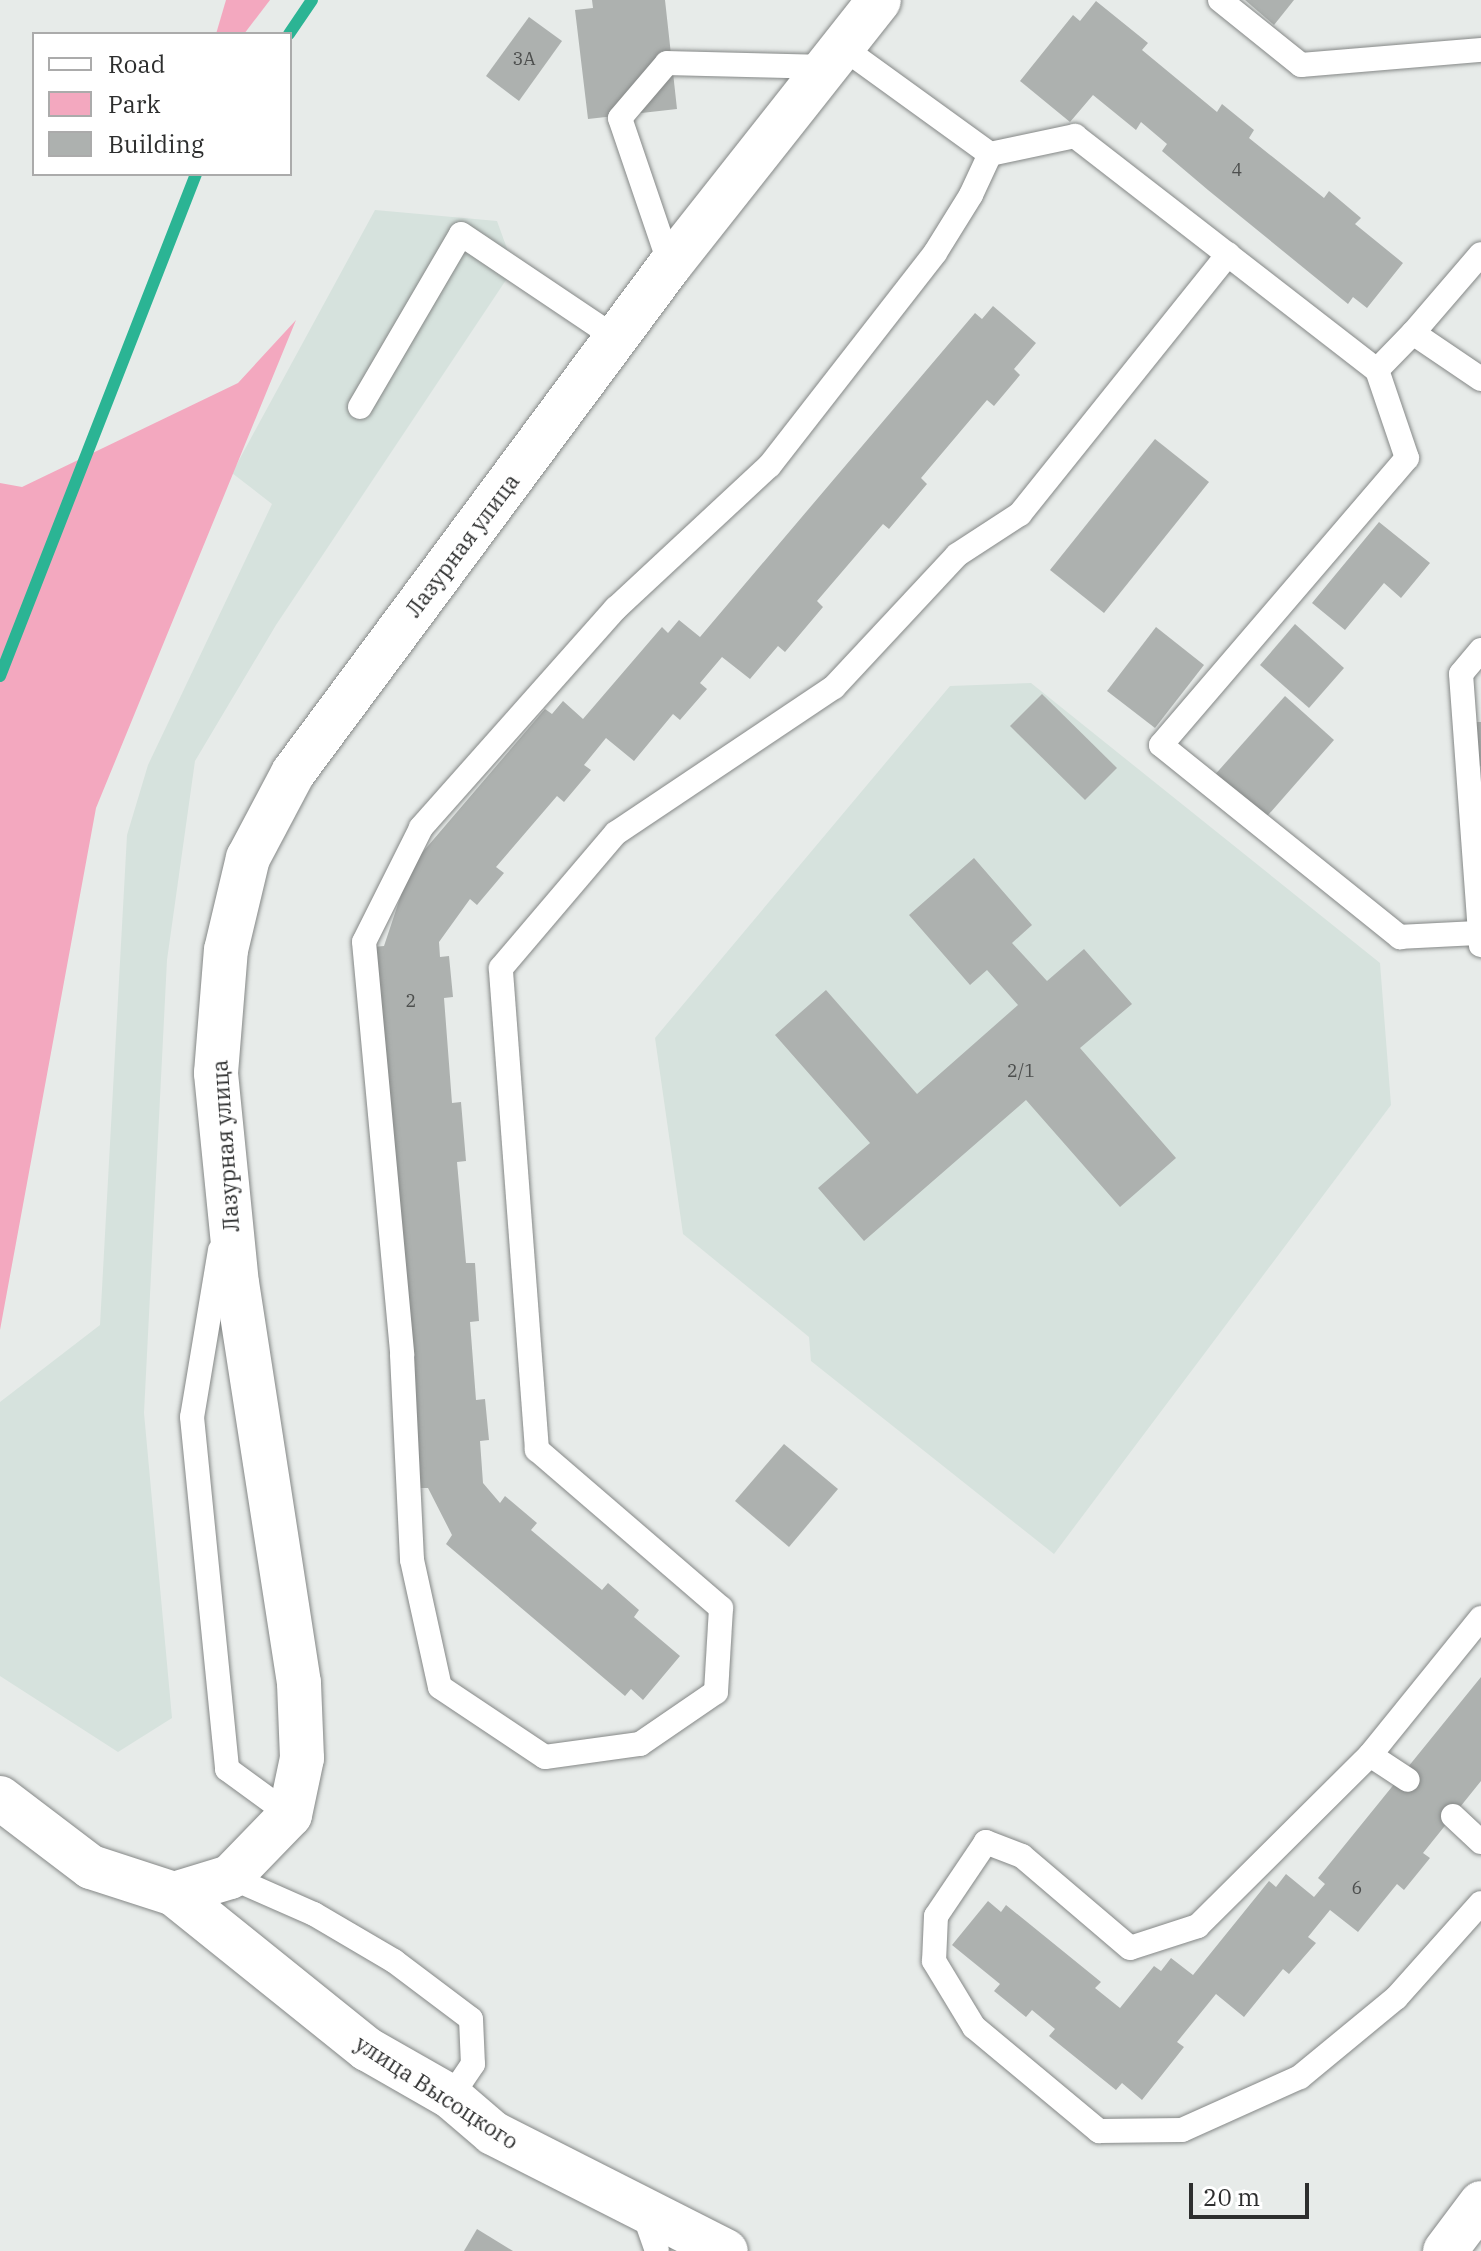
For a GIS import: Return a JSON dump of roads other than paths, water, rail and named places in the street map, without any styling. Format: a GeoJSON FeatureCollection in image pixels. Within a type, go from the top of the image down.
{"type":"FeatureCollection","features":[{"type":"Feature","properties":{"kind":"street","name":"Лазурная улица"},"geometry":{"type":"LineString","coordinates":[[290,1815],[302,1758],[299,1683],[228,1202],[216,1073],[226,950],[248,858],[293,773],[670,265],[879,0]]}},
{"type":"Feature","properties":{"kind":"street"},"geometry":{"type":"LineString","coordinates":[[0,1798],[91,1867],[174,1894],[230,1877],[290,1815]]}},
{"type":"Feature","properties":{"kind":"street","name":"улица Высоцкого"},"geometry":{"type":"LineString","coordinates":[[174,1894],[367,2049],[451,2097],[493,2133],[650,2231],[726,2251]]}},
{"type":"Feature","properties":{"kind":"street"},"geometry":{"type":"LineString","coordinates":[[1445,2251],[1481,2203]]}},
{"type":"Feature","properties":{"kind":"lane"},"geometry":{"type":"LineString","coordinates":[[1220,0],[1301,65],[1481,50]]}},
{"type":"Feature","properties":{"kind":"lane"},"geometry":{"type":"LineString","coordinates":[[670,265],[620,118],[667,63],[834,57],[990,154],[1075,136],[1377,370],[1407,458],[1161,745],[1400,937],[1480,933]]}},
{"type":"Feature","properties":{"kind":"lane"},"geometry":{"type":"LineString","coordinates":[[990,154],[935,253],[769,466],[616,608],[421,828],[364,942],[402,1355],[412,1560],[440,1687],[545,1757],[640,1744],[716,1692],[721,1608],[537,1450],[501,968],[616,833],[834,687],[957,555],[1020,514],[1228,254]]}},
{"type":"Feature","properties":{"kind":"lane"},"geometry":{"type":"LineString","coordinates":[[360,407],[461,234],[616,338]]}},
{"type":"Feature","properties":{"kind":"lane"},"geometry":{"type":"LineString","coordinates":[[1377,370],[1481,254]]}},
{"type":"Feature","properties":{"kind":"lane"},"geometry":{"type":"LineString","coordinates":[[1413,333],[1481,379]]}},
{"type":"Feature","properties":{"kind":"lane"},"geometry":{"type":"LineString","coordinates":[[1481,650],[1461,674],[1481,945]]}},
{"type":"Feature","properties":{"kind":"lane"},"geometry":{"type":"LineString","coordinates":[[228,1202],[192,1417],[227,1769],[290,1815]]}},
{"type":"Feature","properties":{"kind":"lane"},"geometry":{"type":"LineString","coordinates":[[1481,1618],[1370,1755],[1198,1926],[1130,1948],[1022,1856],[986,1842],[936,1916],[934,1961],[974,2027],[1099,2131],[1182,2130],[1300,2077],[1396,1998],[1481,1903]]}},
{"type":"Feature","properties":{"kind":"lane"},"geometry":{"type":"LineString","coordinates":[[1370,1755],[1408,1780]]}},
{"type":"Feature","properties":{"kind":"lane"},"geometry":{"type":"LineString","coordinates":[[1453,1816],[1481,1842]]}},
{"type":"Feature","properties":{"kind":"lane"},"geometry":{"type":"LineString","coordinates":[[230,1877],[341,1929],[394,1961],[471,2019],[473,2064],[451,2097]]}},
{"type":"Feature","properties":{"kind":"waterway"},"geometry":{"type":"LineString","coordinates":[[290,32],[312,0]]}},
{"type":"Feature","properties":{"kind":"waterway"},"geometry":{"type":"LineString","coordinates":[[0,676],[195,176]]}}]}
